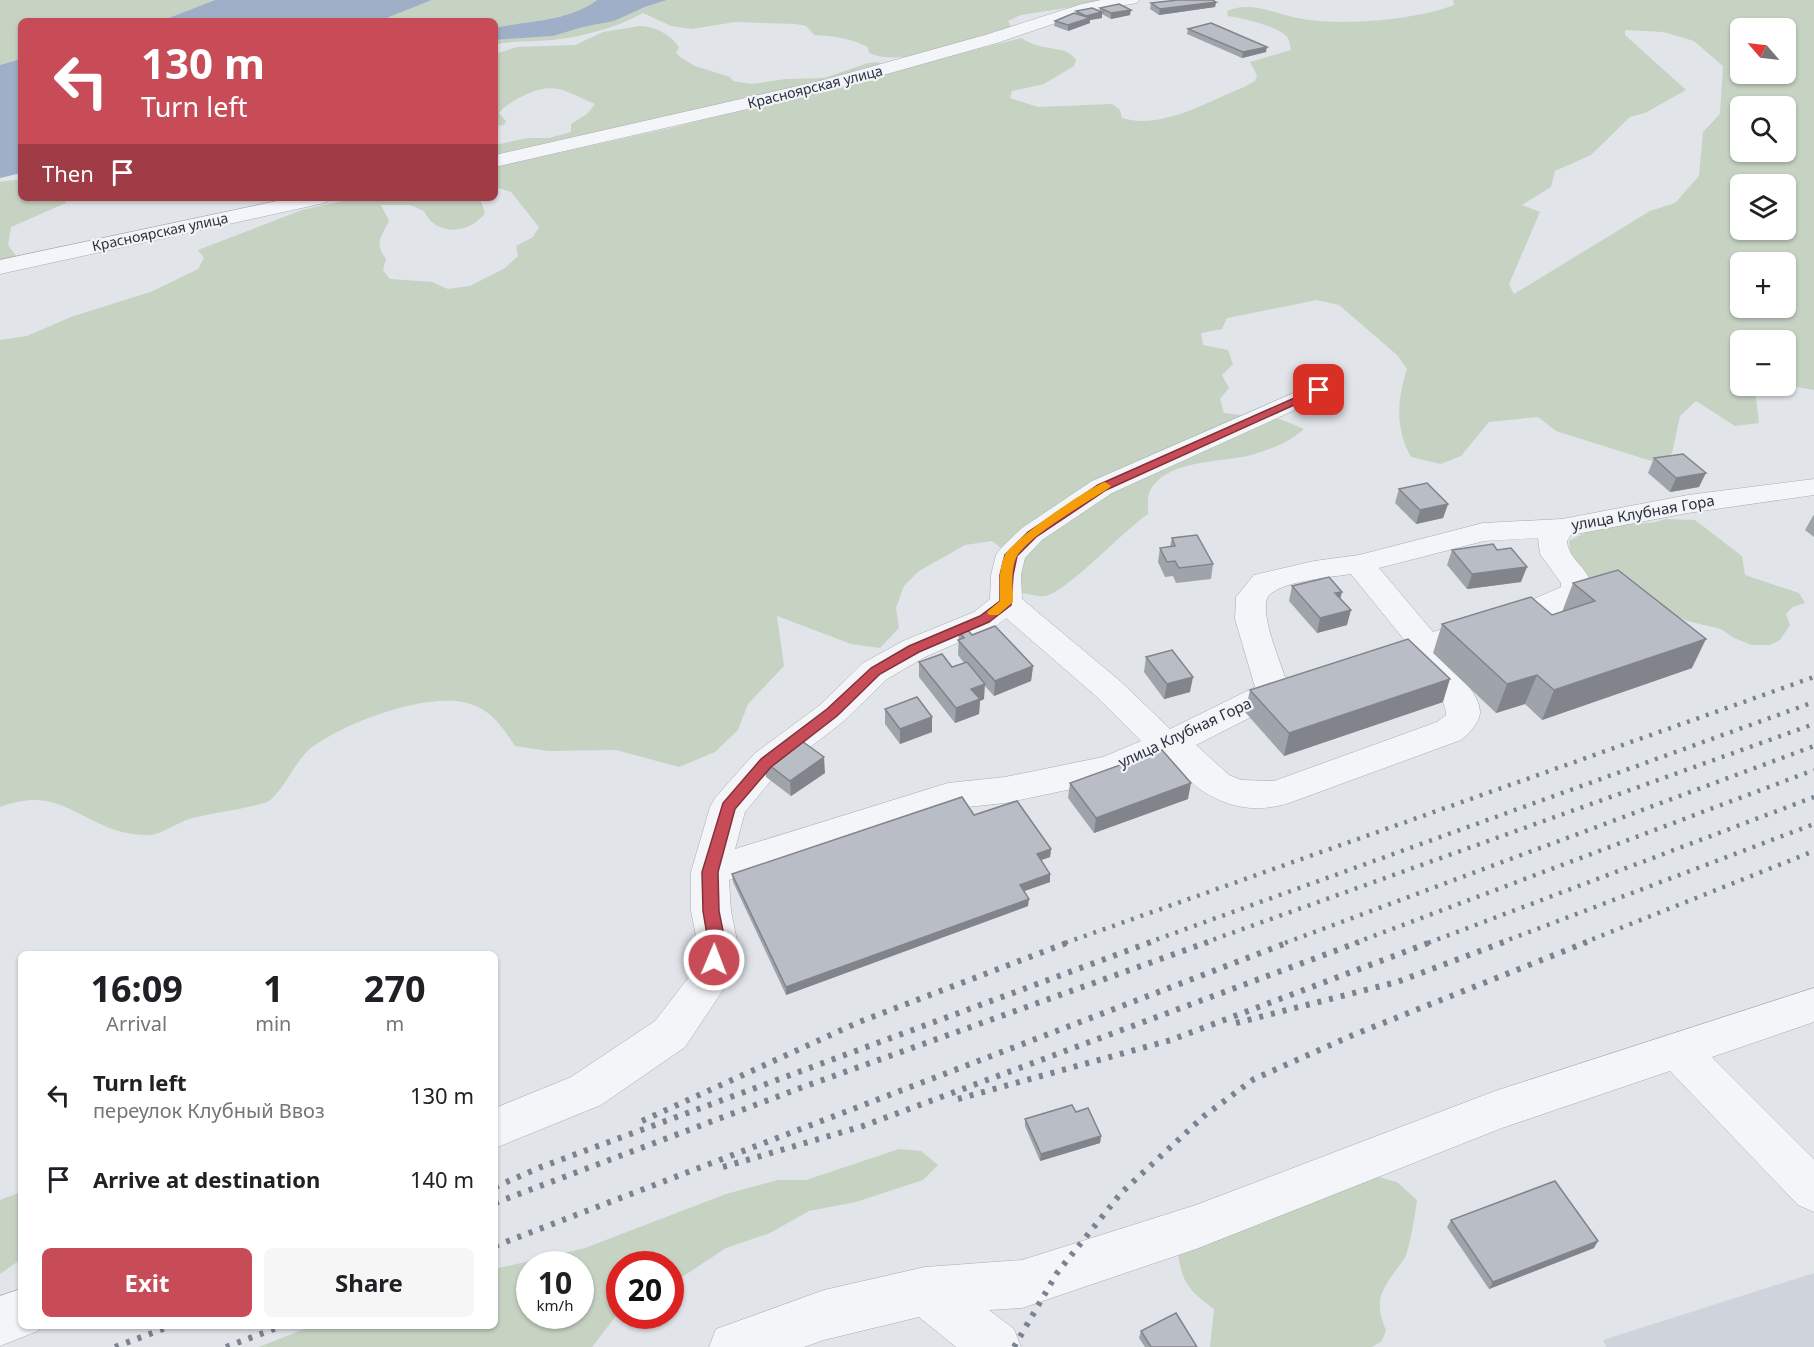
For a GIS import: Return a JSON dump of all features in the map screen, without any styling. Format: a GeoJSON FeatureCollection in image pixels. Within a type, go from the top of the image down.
{"type":"FeatureCollection","features":[{"type":"Feature","properties":{"kind":"street","name":"Красноярская улица"},"geometry":{"type":"LineString","coordinates":[[498,160],[824,86],[991,39],[1088,7],[1131,0]]}},
{"type":"Feature","properties":{"kind":"street","name":"Красноярская улица"},"geometry":{"type":"LineString","coordinates":[[0,267],[307,201]]}},
{"type":"Feature","properties":{"kind":"street"},"geometry":{"type":"LineString","coordinates":[[1006,602],[1006,575],[1011,555],[1032,534],[1102,487],[1319,390]]}},
{"type":"Feature","properties":{"kind":"street","name":"улица Клубная Гора"},"geometry":{"type":"LineString","coordinates":[[1346,669],[1421,648],[1538,609],[1576,592],[1576,581],[1551,547],[1554,534],[1562,528],[1688,504],[1814,487]]}},
{"type":"Feature","properties":{"kind":"street"},"geometry":{"type":"LineString","coordinates":[[1273,692],[1251,619],[1252,597],[1265,582],[1314,570],[1359,564],[1483,532],[1562,528]]}},
{"type":"Feature","properties":{"kind":"street"},"geometry":{"type":"LineString","coordinates":[[1006,602],[1088,668],[1203,777],[1229,792],[1250,796],[1276,794],[1449,731],[1460,722],[1463,712],[1459,698],[1359,564]]}},
{"type":"Feature","properties":{"kind":"street"},"geometry":{"type":"LineString","coordinates":[[498,1127],[586,1091],[670,1034],[711,978],[717,941],[711,911],[710,872],[728,807],[766,763],[832,713],[875,671],[914,649],[985,619],[1006,602]]}},
{"type":"Feature","properties":{"kind":"street","name":"улица Клубная Гора"},"geometry":{"type":"LineString","coordinates":[[710,872],[948,796],[1005,790],[1110,768],[1169,744],[1273,692],[1312,679]]}},
{"type":"Feature","properties":{"kind":"street"},"geometry":{"type":"LineString","coordinates":[[734,1347],[824,1315],[925,1291],[1022,1284],[1196,1227],[1495,1111],[1814,1005]]}},
{"type":"Feature","properties":{"kind":"street"},"geometry":{"type":"LineString","coordinates":[[1677,1050],[1814,1190]]}},
{"type":"Feature","properties":{"kind":"street"},"geometry":{"type":"LineString","coordinates":[[925,1291],[996,1347]]}},
{"type":"Feature","properties":{"kind":"street"},"geometry":{"type":"LineString","coordinates":[[0,1321],[18,1315]]}},
{"type":"Feature","properties":{"kind":"shaded area"},"geometry":{"type":"Polygon","coordinates":[[[1814,1273],[1814,1347],[1606,1347],[1603,1340],[1814,1273]]]}},
{"type":"Feature","properties":{"kind":"green space"},"geometry":{"type":"Polygon","coordinates":[[[0,0],[215,0],[169,18],[18,18],[18,60],[0,65],[0,0]]]}},
{"type":"Feature","properties":{"kind":"green space"},"geometry":{"type":"Polygon","coordinates":[[[432,0],[597,0],[573,13],[498,27],[498,18],[387,18],[432,0]]]}},
{"type":"Feature","properties":{"kind":"green space"},"geometry":{"type":"Polygon","coordinates":[[[667,0],[1117,0],[1021,15],[1008,21],[1012,28],[940,51],[901,57],[883,57],[869,53],[868,47],[855,41],[814,35],[806,26],[796,24],[735,22],[692,29],[671,26],[643,13],[622,23],[575,37],[498,44],[498,40],[553,36],[614,21],[667,0]]]}},
{"type":"Feature","properties":{"kind":"green space"},"geometry":{"type":"Polygon","coordinates":[[[1453,0],[1814,0],[1814,390],[1796,387],[1796,330],[1730,330],[1730,396],[1756,396],[1759,423],[1735,426],[1696,401],[1680,416],[1672,453],[1661,464],[1556,431],[1538,417],[1489,422],[1461,456],[1441,464],[1411,457],[1402,435],[1399,413],[1401,391],[1407,369],[1397,355],[1339,305],[1317,300],[1227,318],[1222,329],[1201,333],[1203,345],[1228,350],[1233,364],[1222,375],[1229,388],[1220,399],[1224,413],[1280,419],[1304,429],[1299,434],[1255,454],[1183,467],[1158,480],[1150,491],[1148,514],[1081,573],[1055,592],[1045,596],[1017,592],[1010,555],[992,541],[965,545],[919,571],[904,586],[896,608],[899,628],[880,648],[851,644],[777,616],[784,666],[748,704],[738,730],[715,752],[679,767],[616,750],[548,751],[515,746],[499,724],[484,710],[461,702],[440,701],[393,710],[327,737],[306,752],[280,790],[269,801],[255,806],[189,819],[156,834],[138,835],[115,830],[48,801],[18,802],[0,807],[0,340],[27,336],[71,317],[153,291],[198,269],[204,258],[198,250],[302,210],[342,201],[481,201],[485,213],[479,220],[453,230],[436,225],[424,211],[410,205],[381,205],[389,221],[381,236],[380,249],[386,259],[383,270],[390,279],[432,282],[448,289],[470,286],[505,268],[518,256],[516,246],[533,237],[539,227],[511,192],[498,188],[498,166],[675,127],[1021,38],[1038,46],[1066,52],[1076,60],[1074,66],[1044,84],[1012,91],[1010,98],[1038,107],[1112,104],[1120,110],[1122,118],[1137,121],[1184,113],[1244,87],[1255,81],[1257,75],[1250,62],[1291,50],[1288,39],[1276,29],[1228,16],[1227,11],[1245,7],[1265,9],[1303,19],[1338,22],[1400,18],[1454,5],[1453,0]],[[1625,30],[1625,35],[1686,90],[1645,113],[1630,117],[1591,155],[1555,171],[1551,187],[1522,205],[1540,212],[1509,284],[1514,294],[1650,211],[1675,203],[1699,176],[1703,132],[1720,114],[1723,66],[1694,41],[1663,32],[1625,30]]]}},
{"type":"Feature","properties":{"kind":"green space"},"geometry":{"type":"Polygon","coordinates":[[[639,26],[651,27],[671,38],[679,47],[676,53],[695,66],[730,77],[733,81],[751,84],[786,79],[824,78],[868,63],[878,62],[884,65],[881,68],[498,154],[498,145],[527,138],[549,138],[571,132],[571,124],[587,114],[595,104],[568,92],[552,88],[534,91],[513,101],[499,113],[506,121],[504,125],[498,126],[498,53],[517,47],[575,45],[603,32],[639,26]]]}},
{"type":"Feature","properties":{"kind":"green space"},"geometry":{"type":"Polygon","coordinates":[[[18,179],[18,201],[65,201],[66,203],[11,227],[8,245],[17,257],[0,264],[0,182],[18,179]]]}},
{"type":"Feature","properties":{"kind":"green space"},"geometry":{"type":"Polygon","coordinates":[[[1665,519],[1695,520],[1742,556],[1745,575],[1799,593],[1805,603],[1793,607],[1786,614],[1790,625],[1780,640],[1770,645],[1752,645],[1734,638],[1721,629],[1687,621],[1658,607],[1580,578],[1571,558],[1569,541],[1604,527],[1651,523],[1665,519]]]}},
{"type":"Feature","properties":{"kind":"green space"},"geometry":{"type":"Polygon","coordinates":[[[899,1149],[921,1151],[938,1165],[923,1180],[856,1202],[809,1211],[770,1233],[726,1248],[684,1276],[684,1251],[606,1251],[606,1329],[592,1347],[259,1347],[304,1329],[498,1329],[498,1268],[516,1264],[516,1329],[594,1329],[594,1251],[572,1251],[726,1194],[778,1180],[806,1180],[899,1149]]]}},
{"type":"Feature","properties":{"kind":"green space"},"geometry":{"type":"Polygon","coordinates":[[[1374,1176],[1397,1182],[1417,1200],[1406,1255],[1380,1298],[1386,1330],[1382,1341],[1372,1347],[1210,1347],[1214,1309],[1188,1286],[1178,1253],[1374,1176]]]}},
{"type":"Feature","properties":{"kind":"green space"},"geometry":{"type":"Polygon","coordinates":[[[18,1193],[18,1261],[0,1274],[0,1200],[18,1193]]]}},
{"type":"Feature","properties":{"kind":"water"},"geometry":{"type":"Polygon","coordinates":[[[215,0],[432,0],[387,18],[169,18],[215,0]]]}},
{"type":"Feature","properties":{"kind":"water"},"geometry":{"type":"Polygon","coordinates":[[[597,0],[667,0],[614,21],[553,36],[498,40],[498,27],[561,16],[597,0]]]}},
{"type":"Feature","properties":{"kind":"water"},"geometry":{"type":"Polygon","coordinates":[[[18,60],[18,174],[0,178],[0,65],[18,60]]]}},
{"type":"Feature","properties":{"kind":"building"},"geometry":{"type":"Polygon","coordinates":[[[1178,0],[1216,2],[1160,9],[1151,3],[1178,0]]]}},
{"type":"Feature","properties":{"kind":"building"},"geometry":{"type":"Polygon","coordinates":[[[1119,4],[1131,10],[1111,13],[1100,8],[1119,4]]]}},
{"type":"Feature","properties":{"kind":"building"},"geometry":{"type":"Polygon","coordinates":[[[1092,8],[1102,12],[1086,16],[1076,11],[1092,8]]]}},
{"type":"Feature","properties":{"kind":"building"},"geometry":{"type":"Polygon","coordinates":[[[1074,13],[1090,18],[1068,25],[1055,21],[1074,13]]]}},
{"type":"Feature","properties":{"kind":"building"},"geometry":{"type":"Polygon","coordinates":[[[1211,23],[1267,47],[1243,52],[1188,29],[1211,23]]]}},
{"type":"Feature","properties":{"kind":"building"},"geometry":{"type":"Polygon","coordinates":[[[1683,454],[1706,473],[1676,478],[1654,458],[1683,454]]]}},
{"type":"Feature","properties":{"kind":"building"},"geometry":{"type":"Polygon","coordinates":[[[1427,483],[1448,504],[1420,510],[1399,489],[1427,483]]]}},
{"type":"Feature","properties":{"kind":"building"},"geometry":{"type":"Polygon","coordinates":[[[1197,535],[1213,564],[1179,568],[1175,561],[1167,562],[1160,548],[1175,546],[1172,538],[1197,535]]]}},
{"type":"Feature","properties":{"kind":"building"},"geometry":{"type":"Polygon","coordinates":[[[1493,544],[1497,550],[1511,548],[1527,567],[1472,574],[1452,550],[1493,544]]]}},
{"type":"Feature","properties":{"kind":"building"},"geometry":{"type":"Polygon","coordinates":[[[1618,570],[1706,639],[1554,690],[1537,675],[1507,684],[1442,624],[1531,597],[1552,615],[1595,601],[1573,583],[1618,570]]]}},
{"type":"Feature","properties":{"kind":"building"},"geometry":{"type":"Polygon","coordinates":[[[1329,577],[1342,592],[1335,593],[1351,610],[1320,618],[1292,586],[1329,577]]]}},
{"type":"Feature","properties":{"kind":"building"},"geometry":{"type":"Polygon","coordinates":[[[995,626],[1033,666],[995,681],[958,640],[964,638],[959,632],[967,629],[972,635],[995,626]]]}},
{"type":"Feature","properties":{"kind":"building"},"geometry":{"type":"Polygon","coordinates":[[[1408,639],[1450,679],[1289,733],[1250,690],[1408,639]]]}},
{"type":"Feature","properties":{"kind":"building"},"geometry":{"type":"Polygon","coordinates":[[[1172,650],[1193,677],[1167,684],[1146,657],[1172,650]]]}},
{"type":"Feature","properties":{"kind":"building"},"geometry":{"type":"Polygon","coordinates":[[[942,654],[952,667],[967,662],[985,684],[971,689],[980,699],[956,708],[919,662],[942,654]]]}},
{"type":"Feature","properties":{"kind":"building"},"geometry":{"type":"Polygon","coordinates":[[[917,697],[932,717],[900,729],[885,709],[917,697]]]}},
{"type":"Feature","properties":{"kind":"building"},"geometry":{"type":"Polygon","coordinates":[[[799,739],[824,757],[790,781],[765,762],[799,739]]]}},
{"type":"Feature","properties":{"kind":"building"},"geometry":{"type":"Polygon","coordinates":[[[1162,750],[1191,783],[1096,818],[1070,783],[1162,750]]]}},
{"type":"Feature","properties":{"kind":"building"},"geometry":{"type":"Polygon","coordinates":[[[962,797],[974,815],[1017,801],[1051,849],[1037,854],[1050,874],[1020,885],[1029,899],[786,987],[732,874],[962,797]]]}},
{"type":"Feature","properties":{"kind":"building"},"geometry":{"type":"Polygon","coordinates":[[[1072,1105],[1076,1112],[1088,1108],[1101,1136],[1041,1154],[1025,1119],[1072,1105]]]}},
{"type":"Feature","properties":{"kind":"building"},"geometry":{"type":"Polygon","coordinates":[[[1555,1181],[1598,1241],[1493,1282],[1451,1220],[1555,1181]]]}},
{"type":"Feature","properties":{"kind":"building"},"geometry":{"type":"Polygon","coordinates":[[[1176,1313],[1197,1347],[1151,1347],[1141,1331],[1176,1313]]]}},
{"type":"Feature","properties":{"kind":"railway"},"geometry":{"type":"LineString","coordinates":[[1065,943],[1814,677]]}},
{"type":"Feature","properties":{"kind":"railway"},"geometry":{"type":"LineString","coordinates":[[1147,943],[1814,702]]}},
{"type":"Feature","properties":{"kind":"railway"},"geometry":{"type":"LineString","coordinates":[[1204,943],[1814,724]]}},
{"type":"Feature","properties":{"kind":"railway"},"geometry":{"type":"LineString","coordinates":[[1285,943],[1814,746]]}},
{"type":"Feature","properties":{"kind":"railway"},"geometry":{"type":"LineString","coordinates":[[1355,943],[1814,770]]}},
{"type":"Feature","properties":{"kind":"railway"},"geometry":{"type":"LineString","coordinates":[[1428,943],[1814,797]]}},
{"type":"Feature","properties":{"kind":"railway"},"geometry":{"type":"LineString","coordinates":[[1500,943],[1814,824]]}},
{"type":"Feature","properties":{"kind":"railway"},"geometry":{"type":"LineString","coordinates":[[1583,943],[1814,851]]}},
{"type":"Feature","properties":{"kind":"railway"},"geometry":{"type":"LineString","coordinates":[[642,1121],[859,1022],[1069,942]]}},
{"type":"Feature","properties":{"kind":"railway"},"geometry":{"type":"LineString","coordinates":[[498,1186],[541,1167],[1151,942]]}},
{"type":"Feature","properties":{"kind":"railway"},"geometry":{"type":"LineString","coordinates":[[498,1202],[803,1087],[1208,942]]}},
{"type":"Feature","properties":{"kind":"railway"},"geometry":{"type":"LineString","coordinates":[[498,1245],[1289,942]]}},
{"type":"Feature","properties":{"kind":"railway"},"geometry":{"type":"LineString","coordinates":[[723,1167],[863,1126],[1359,942]]}},
{"type":"Feature","properties":{"kind":"railway"},"geometry":{"type":"LineString","coordinates":[[958,1099],[1171,1040],[1431,942]]}},
{"type":"Feature","properties":{"kind":"railway"},"geometry":{"type":"LineString","coordinates":[[1236,1023],[1397,982],[1504,942]]}},
{"type":"Feature","properties":{"kind":"railway"},"geometry":{"type":"LineString","coordinates":[[1014,1347],[1057,1273],[1121,1193],[1204,1116],[1254,1079],[1353,1035],[1587,942]]}},
{"type":"Feature","properties":{"kind":"railway"},"geometry":{"type":"LineString","coordinates":[[115,1347],[163,1329]]}},
{"type":"Feature","properties":{"kind":"railway"},"geometry":{"type":"LineString","coordinates":[[226,1347],[274,1329]]}},
{"type":"Feature","properties":{"kind":"slow traffic"},"geometry":{"type":"LineString","coordinates":[[994,612],[1006,602],[1006,575],[1011,555],[1032,534],[1105,486]]}},
{"type":"Feature","properties":{"kind":"route"},"geometry":{"type":"LineString","coordinates":[[714,960],[717,941],[711,911],[710,872],[728,807],[766,763],[832,713],[875,671],[914,649],[985,619],[1006,602],[1006,575],[1011,555],[1032,534],[1102,487],[1319,390]]}}]}
